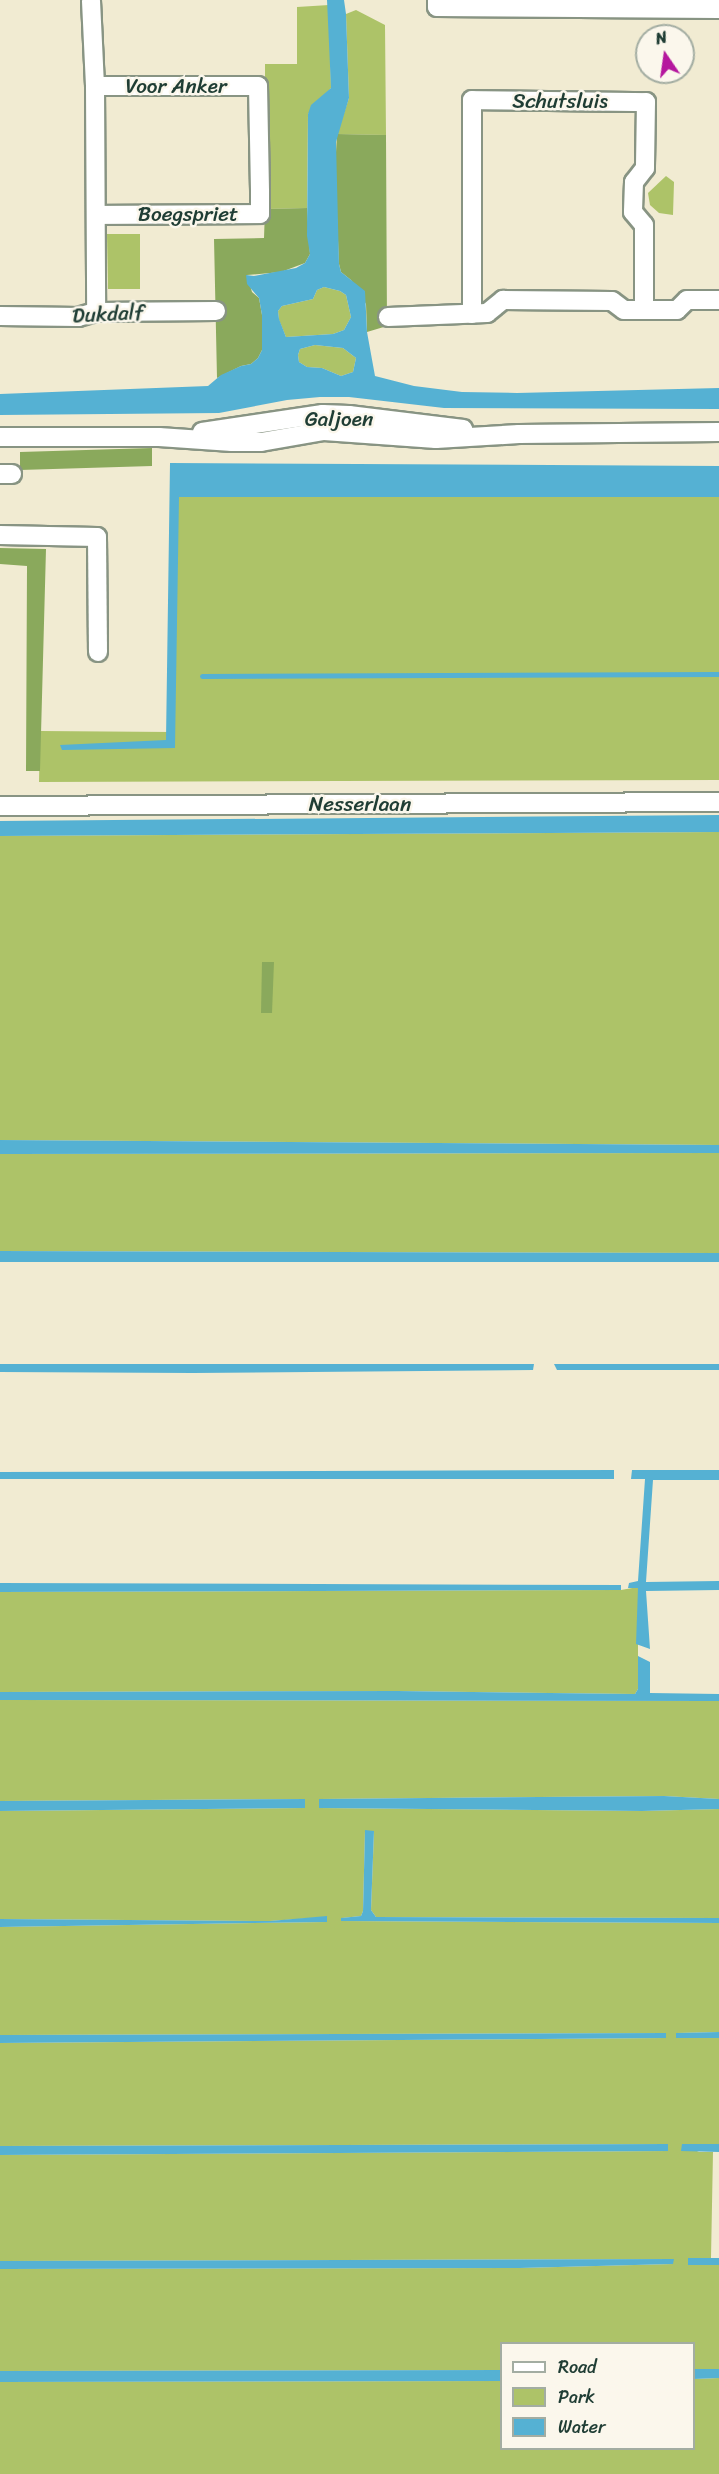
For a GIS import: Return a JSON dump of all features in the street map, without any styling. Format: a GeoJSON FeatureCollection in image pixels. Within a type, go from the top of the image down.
{"type":"FeatureCollection","features":[{"type":"Feature","properties":{"kind":"street"},"geometry":{"type":"LineString","coordinates":[[91,0],[95,86],[96,312]]}},
{"type":"Feature","properties":{"kind":"street"},"geometry":{"type":"LineString","coordinates":[[437,4],[623,4],[719,9]]}},
{"type":"Feature","properties":{"kind":"street","name":"Voor Anker"},"geometry":{"type":"LineString","coordinates":[[95,86],[258,86]]}},
{"type":"Feature","properties":{"kind":"street","name":"Boegspriet"},"geometry":{"type":"LineString","coordinates":[[96,215],[260,214],[258,86]]}},
{"type":"Feature","properties":{"kind":"street","name":"Schutsluis"},"geometry":{"type":"LineString","coordinates":[[472,314],[472,100],[646,102],[645,168],[634,182],[633,212],[644,225],[645,310]]}},
{"type":"Feature","properties":{"kind":"street"},"geometry":{"type":"LineString","coordinates":[[388,317],[487,313],[503,300],[612,300],[624,310],[677,310],[687,300],[719,300]]}},
{"type":"Feature","properties":{"kind":"street","name":"Dukdalf"},"geometry":{"type":"LineString","coordinates":[[0,316],[78,317],[96,312],[216,311]]}},
{"type":"Feature","properties":{"kind":"street","name":"Galjoen"},"geometry":{"type":"LineString","coordinates":[[0,437],[159,437],[323,414],[519,434],[719,432]]}},
{"type":"Feature","properties":{"kind":"street"},"geometry":{"type":"LineString","coordinates":[[0,535],[97,537],[98,652]]}},
{"type":"Feature","properties":{"kind":"street","name":"Nesserlaan"},"geometry":{"type":"LineString","coordinates":[[0,806],[719,802]]}},
{"type":"Feature","properties":{"kind":"green space"},"geometry":{"type":"Polygon","coordinates":[[[329,5],[331,88],[308,114],[307,208],[265,209],[265,64],[297,64],[297,7],[329,5]]]}},
{"type":"Feature","properties":{"kind":"green space"},"geometry":{"type":"Polygon","coordinates":[[[356,10],[385,25],[386,135],[337,134],[349,98],[346,14],[356,10]]]}},
{"type":"Feature","properties":{"kind":"green space"},"geometry":{"type":"Polygon","coordinates":[[[337,134],[386,135],[387,326],[367,332],[366,304],[351,280],[341,272],[339,264],[335,170],[337,134]]]}},
{"type":"Feature","properties":{"kind":"green space"},"geometry":{"type":"Polygon","coordinates":[[[666,176],[674,182],[673,215],[659,213],[650,205],[648,193],[666,176]]]}},
{"type":"Feature","properties":{"kind":"green space"},"geometry":{"type":"Polygon","coordinates":[[[307,208],[310,254],[305,263],[281,272],[247,275],[252,292],[259,298],[262,315],[262,350],[258,358],[251,364],[241,366],[217,378],[214,239],[264,238],[265,209],[307,208]]]}},
{"type":"Feature","properties":{"kind":"green space"},"geometry":{"type":"Polygon","coordinates":[[[107,234],[140,234],[140,289],[108,289],[107,234]]]}},
{"type":"Feature","properties":{"kind":"green space"},"geometry":{"type":"Polygon","coordinates":[[[324,287],[346,295],[351,317],[344,330],[333,334],[286,337],[278,311],[282,306],[313,299],[317,290],[324,287]]]}},
{"type":"Feature","properties":{"kind":"green space"},"geometry":{"type":"Polygon","coordinates":[[[315,345],[343,348],[356,358],[353,372],[341,376],[322,368],[307,367],[299,362],[300,349],[315,345]]]}},
{"type":"Feature","properties":{"kind":"green space"},"geometry":{"type":"Polygon","coordinates":[[[152,448],[152,466],[20,470],[20,452],[152,448]]]}},
{"type":"Feature","properties":{"kind":"green space"},"geometry":{"type":"Polygon","coordinates":[[[719,495],[719,780],[39,782],[40,731],[172,732],[178,497],[719,495]]]}},
{"type":"Feature","properties":{"kind":"green space"},"geometry":{"type":"Polygon","coordinates":[[[0,548],[46,549],[40,771],[26,771],[27,566],[0,564],[0,548]]]}},
{"type":"Feature","properties":{"kind":"green space"},"geometry":{"type":"Polygon","coordinates":[[[719,832],[719,1145],[0,1140],[0,836],[719,832]]]}},
{"type":"Feature","properties":{"kind":"green space"},"geometry":{"type":"Polygon","coordinates":[[[262,962],[274,962],[272,1013],[261,1013],[262,962]]]}},
{"type":"Feature","properties":{"kind":"green space"},"geometry":{"type":"Polygon","coordinates":[[[719,1153],[719,1253],[0,1251],[0,1154],[719,1153]]]}},
{"type":"Feature","properties":{"kind":"green space"},"geometry":{"type":"Polygon","coordinates":[[[638,1587],[638,1689],[635,1694],[397,1691],[0,1692],[0,1592],[621,1590],[638,1587]]]}},
{"type":"Feature","properties":{"kind":"green space"},"geometry":{"type":"Polygon","coordinates":[[[0,1700],[719,1701],[719,1799],[664,1796],[320,1799],[319,1808],[642,1811],[719,1809],[719,1918],[376,1917],[371,1910],[374,1831],[365,1831],[363,1911],[361,1916],[342,1918],[341,1921],[719,1923],[719,2032],[677,2033],[676,2038],[719,2038],[719,2144],[682,2144],[699,2152],[713,2152],[711,2258],[688,2258],[688,2265],[719,2265],[719,2369],[695,2369],[695,2342],[500,2342],[500,2370],[0,2371],[0,2269],[520,2268],[673,2264],[673,2259],[0,2261],[0,2155],[668,2151],[667,2144],[0,2146],[0,2043],[665,2038],[666,2033],[0,2035],[0,1927],[327,1922],[327,1917],[270,1921],[0,1919],[0,1811],[305,1808],[304,1799],[0,1801],[0,1700]]]}},
{"type":"Feature","properties":{"kind":"green space"},"geometry":{"type":"Polygon","coordinates":[[[719,2378],[719,2474],[0,2474],[0,2382],[500,2381],[500,2450],[695,2450],[695,2379],[719,2378]]]}},
{"type":"Feature","properties":{"kind":"water"},"geometry":{"type":"Polygon","coordinates":[[[327,0],[344,0],[349,98],[336,142],[339,264],[341,272],[365,291],[367,332],[375,376],[414,386],[462,392],[517,393],[719,388],[719,409],[444,408],[349,397],[320,397],[287,400],[219,413],[0,415],[0,394],[208,386],[221,375],[251,364],[258,358],[262,350],[262,315],[259,298],[247,284],[246,275],[254,276],[296,268],[305,263],[310,254],[307,236],[308,114],[311,105],[331,88],[327,0]],[[324,287],[317,290],[313,299],[282,306],[278,311],[286,337],[333,334],[344,330],[351,317],[346,295],[324,287]],[[315,345],[300,349],[299,362],[307,367],[322,368],[341,376],[353,372],[356,358],[343,348],[315,345]]]}},
{"type":"Feature","properties":{"kind":"water"},"geometry":{"type":"Polygon","coordinates":[[[170,463],[719,466],[719,497],[179,497],[175,748],[62,750],[60,745],[166,740],[170,463]]]}},
{"type":"Feature","properties":{"kind":"water"},"geometry":{"type":"Polygon","coordinates":[[[719,815],[719,832],[0,836],[0,821],[719,815]]]}},
{"type":"Feature","properties":{"kind":"water"},"geometry":{"type":"Polygon","coordinates":[[[0,1140],[719,1145],[719,1153],[0,1154],[0,1140]]]}},
{"type":"Feature","properties":{"kind":"water"},"geometry":{"type":"Polygon","coordinates":[[[0,1251],[719,1253],[719,1262],[0,1262],[0,1251]]]}},
{"type":"Feature","properties":{"kind":"water"},"geometry":{"type":"Polygon","coordinates":[[[0,1364],[534,1364],[533,1370],[193,1373],[0,1372],[0,1364]]]}},
{"type":"Feature","properties":{"kind":"water"},"geometry":{"type":"Polygon","coordinates":[[[554,1364],[719,1364],[719,1370],[557,1370],[554,1364]]]}},
{"type":"Feature","properties":{"kind":"water"},"geometry":{"type":"Polygon","coordinates":[[[614,1470],[614,1479],[0,1479],[0,1472],[614,1470]]]}},
{"type":"Feature","properties":{"kind":"water"},"geometry":{"type":"Polygon","coordinates":[[[632,1470],[719,1470],[719,1480],[653,1480],[646,1582],[719,1581],[719,1590],[646,1591],[650,1649],[636,1644],[638,1588],[628,1588],[629,1583],[638,1581],[645,1479],[631,1479],[632,1470]]]}},
{"type":"Feature","properties":{"kind":"water"},"geometry":{"type":"Polygon","coordinates":[[[0,1583],[621,1585],[621,1590],[0,1592],[0,1583]]]}},
{"type":"Feature","properties":{"kind":"water"},"geometry":{"type":"Polygon","coordinates":[[[638,1656],[650,1662],[650,1693],[719,1694],[719,1701],[0,1700],[0,1692],[397,1691],[635,1694],[638,1689],[638,1656]]]}},
{"type":"Feature","properties":{"kind":"water"},"geometry":{"type":"Polygon","coordinates":[[[664,1796],[719,1799],[719,1809],[642,1811],[319,1808],[319,1799],[664,1796]]]}},
{"type":"Feature","properties":{"kind":"water"},"geometry":{"type":"Polygon","coordinates":[[[305,1799],[305,1808],[0,1811],[0,1801],[305,1799]]]}},
{"type":"Feature","properties":{"kind":"water"},"geometry":{"type":"Polygon","coordinates":[[[365,1830],[374,1831],[371,1910],[376,1917],[719,1918],[719,1923],[341,1921],[341,1918],[361,1916],[363,1911],[365,1830]]]}},
{"type":"Feature","properties":{"kind":"water"},"geometry":{"type":"Polygon","coordinates":[[[327,1916],[327,1922],[0,1927],[0,1919],[270,1921],[327,1916]]]}},
{"type":"Feature","properties":{"kind":"water"},"geometry":{"type":"Polygon","coordinates":[[[719,2032],[719,2038],[676,2038],[676,2033],[719,2032]]]}},
{"type":"Feature","properties":{"kind":"water"},"geometry":{"type":"Polygon","coordinates":[[[666,2033],[666,2038],[0,2043],[0,2035],[666,2033]]]}},
{"type":"Feature","properties":{"kind":"water"},"geometry":{"type":"Polygon","coordinates":[[[668,2144],[668,2151],[0,2155],[0,2146],[668,2144]]]}},
{"type":"Feature","properties":{"kind":"water"},"geometry":{"type":"Polygon","coordinates":[[[682,2144],[719,2144],[719,2152],[681,2151],[682,2144]]]}},
{"type":"Feature","properties":{"kind":"water"},"geometry":{"type":"Polygon","coordinates":[[[688,2258],[719,2258],[719,2265],[688,2265],[688,2258]]]}},
{"type":"Feature","properties":{"kind":"water"},"geometry":{"type":"Polygon","coordinates":[[[674,2259],[673,2264],[520,2268],[0,2269],[0,2261],[674,2259]]]}},
{"type":"Feature","properties":{"kind":"water"},"geometry":{"type":"Polygon","coordinates":[[[695,2369],[719,2369],[719,2378],[695,2379],[695,2369]]]}},
{"type":"Feature","properties":{"kind":"water"},"geometry":{"type":"Polygon","coordinates":[[[500,2370],[500,2381],[0,2382],[0,2371],[500,2370]]]}},
{"type":"Feature","properties":{"kind":"waterway"},"geometry":{"type":"LineString","coordinates":[[202,676],[719,674]]}}]}
